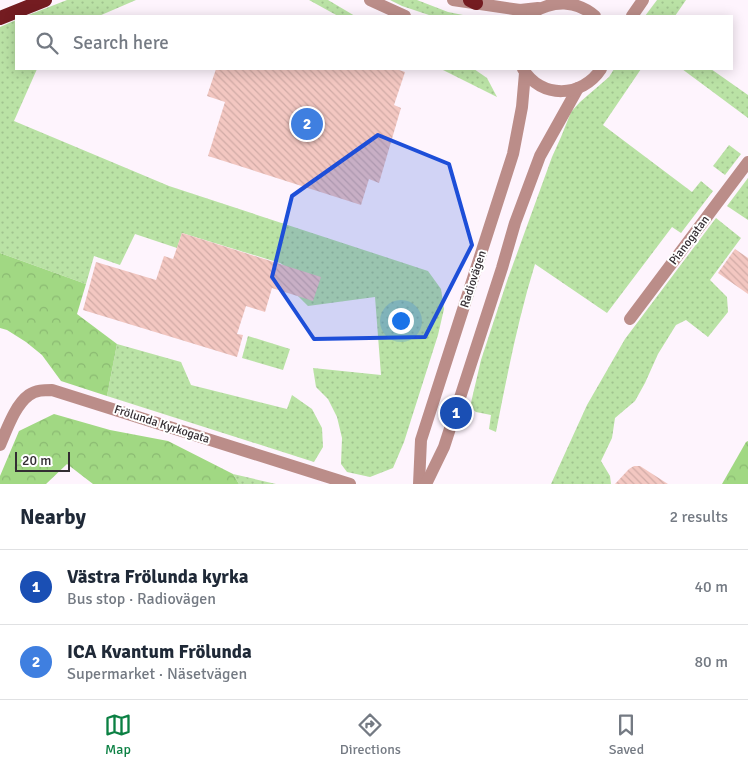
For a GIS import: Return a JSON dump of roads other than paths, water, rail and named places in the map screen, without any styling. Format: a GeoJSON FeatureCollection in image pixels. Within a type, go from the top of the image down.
{"type":"FeatureCollection","features":[{"type":"Feature","properties":{"kind":"highway"},"geometry":{"type":"LineString","coordinates":[[0,18],[45,0]]}},
{"type":"Feature","properties":{"kind":"street"},"geometry":{"type":"LineString","coordinates":[[370,0],[403,15]]}},
{"type":"Feature","properties":{"kind":"street"},"geometry":{"type":"LineString","coordinates":[[453,0],[533,12],[554,1],[564,2],[586,8],[594,15]]}},
{"type":"Feature","properties":{"kind":"street"},"geometry":{"type":"LineString","coordinates":[[633,15],[643,0]]}},
{"type":"Feature","properties":{"kind":"street"},"geometry":{"type":"LineString","coordinates":[[524,71],[539,86],[548,90],[563,91],[578,88],[588,83],[600,70]]}},
{"type":"Feature","properties":{"kind":"street","name":"Radiovägen"},"geometry":{"type":"LineString","coordinates":[[419,484],[421,440],[513,154],[522,107],[524,71]]}},
{"type":"Feature","properties":{"kind":"street","name":"Radiovägen"},"geometry":{"type":"LineString","coordinates":[[426,484],[444,448],[515,223],[540,156],[578,88]]}},
{"type":"Feature","properties":{"kind":"street","name":"Pianogatan"},"geometry":{"type":"LineString","coordinates":[[630,319],[748,162]]}},
{"type":"Feature","properties":{"kind":"street","name":"Frölunda Kyrkogata"},"geometry":{"type":"LineString","coordinates":[[0,445],[20,404],[30,394],[42,390],[52,390],[350,484]]}},
{"type":"Feature","properties":{"kind":"place","name":"ICA Kvantum Frölunda"},"geometry":{"type":"Point","coordinates":[307,124]}},
{"type":"Feature","properties":{"kind":"place","name":"Västra Frölunda kyrka"},"geometry":{"type":"Point","coordinates":[456,413]}}]}
